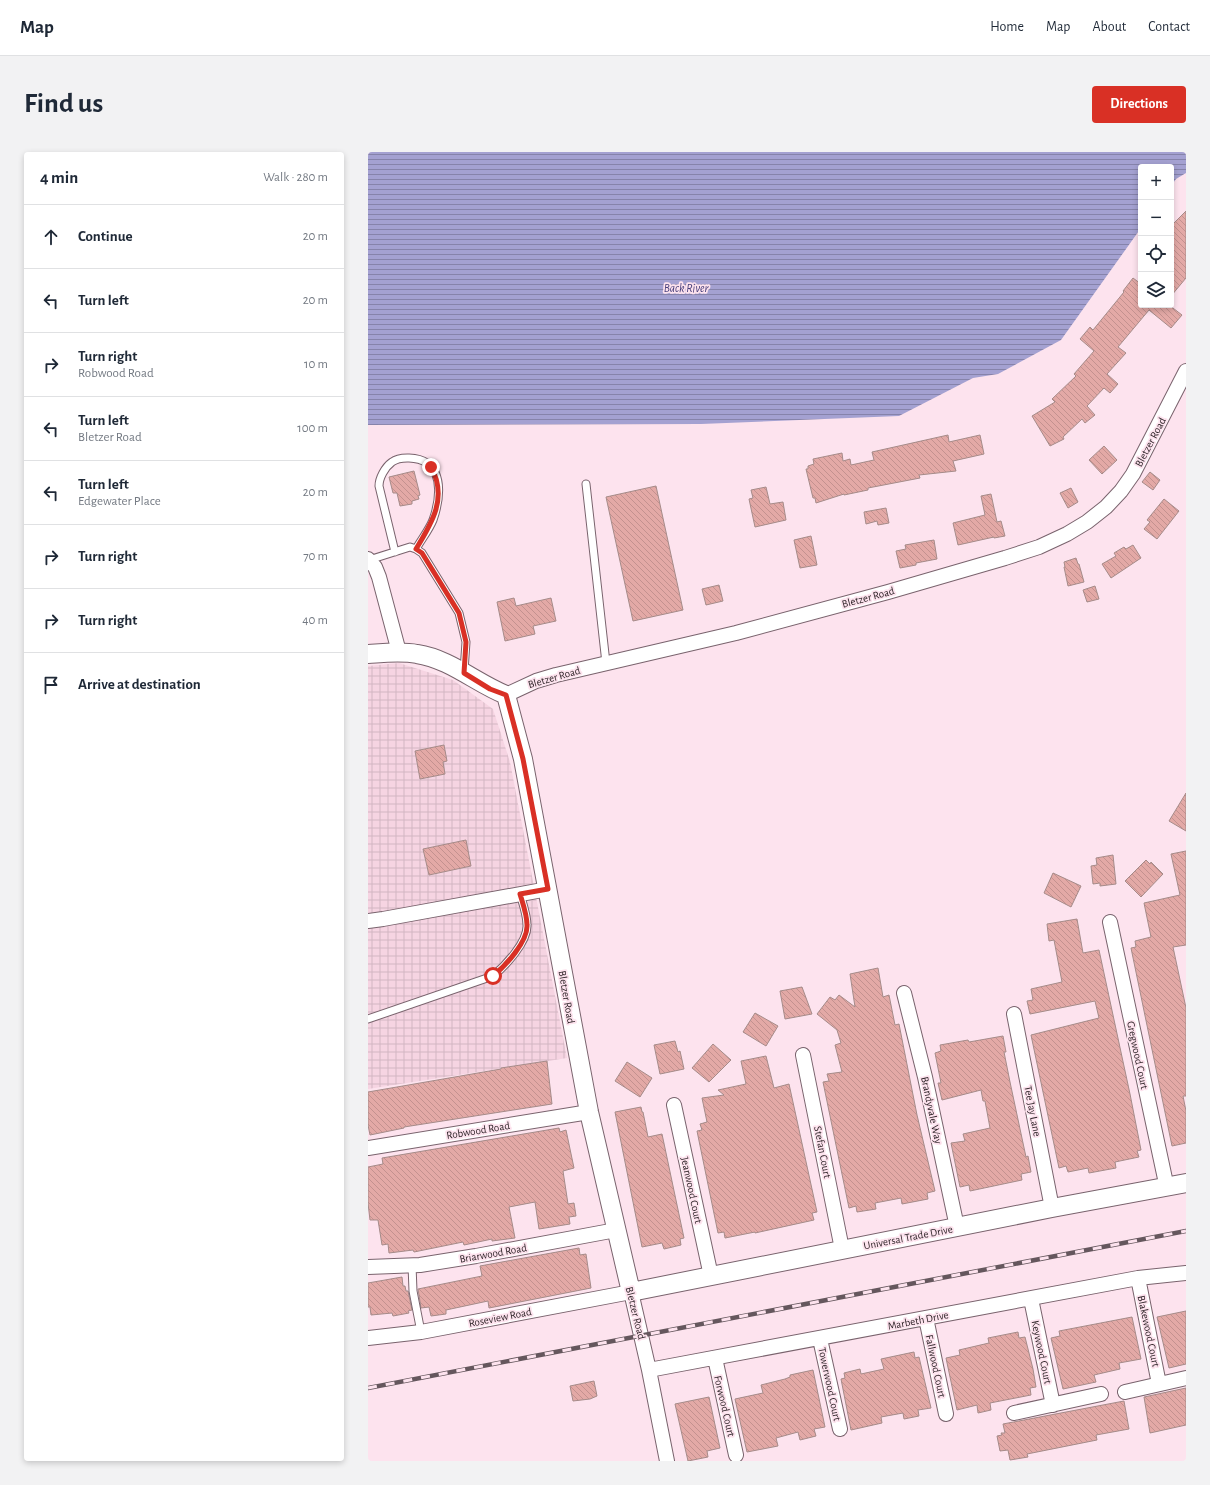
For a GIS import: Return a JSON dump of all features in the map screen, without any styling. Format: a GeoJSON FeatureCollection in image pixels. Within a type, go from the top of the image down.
{"type":"FeatureCollection","features":[{"type":"Feature","properties":{"kind":"street","name":"Bletzer Road"},"geometry":{"type":"LineString","coordinates":[[667,1461],[649,1370],[589,1112],[523,759],[506,695],[536,681],[736,633],[888,592],[1039,547],[1067,534],[1087,522],[1106,507],[1121,491],[1133,474],[1186,371]]}},
{"type":"Feature","properties":{"kind":"street"},"geometry":{"type":"LineString","coordinates":[[369,559],[375,567],[379,577],[399,652]]}},
{"type":"Feature","properties":{"kind":"street"},"geometry":{"type":"LineString","coordinates":[[368,654],[399,652],[429,657],[451,665],[490,689],[506,695]]}},
{"type":"Feature","properties":{"kind":"street"},"geometry":{"type":"LineString","coordinates":[[368,921],[383,920],[548,889]]}},
{"type":"Feature","properties":{"kind":"street","name":"Gregwood Court"},"geometry":{"type":"LineString","coordinates":[[1110,922],[1167,1188]]}},
{"type":"Feature","properties":{"kind":"street","name":"Brandyvale Way"},"geometry":{"type":"LineString","coordinates":[[904,993],[925,1077],[957,1227]]}},
{"type":"Feature","properties":{"kind":"street","name":"Tee Jay Lane"},"geometry":{"type":"LineString","coordinates":[[1014,1014],[1052,1208]]}},
{"type":"Feature","properties":{"kind":"street","name":"Stefan Court"},"geometry":{"type":"LineString","coordinates":[[803,1055],[842,1249]]}},
{"type":"Feature","properties":{"kind":"street","name":"Jeanwood Court"},"geometry":{"type":"LineString","coordinates":[[674,1105],[711,1276]]}},
{"type":"Feature","properties":{"kind":"street","name":"Robwood Road"},"geometry":{"type":"LineString","coordinates":[[368,1148],[589,1112]]}},
{"type":"Feature","properties":{"kind":"street","name":"Universal Trade Drive"},"geometry":{"type":"LineString","coordinates":[[631,1292],[842,1249],[1052,1208],[1167,1188],[1186,1183]]}},
{"type":"Feature","properties":{"kind":"street","name":"Briarwood Road"},"geometry":{"type":"LineString","coordinates":[[368,1267],[412,1265],[476,1256],[616,1230]]}},
{"type":"Feature","properties":{"kind":"street","name":"Marbeth Drive"},"geometry":{"type":"LineString","coordinates":[[649,1370],[1138,1278],[1186,1273]]}},
{"type":"Feature","properties":{"kind":"street","name":"Blakewood Court"},"geometry":{"type":"LineString","coordinates":[[1138,1278],[1159,1384]]}},
{"type":"Feature","properties":{"kind":"street","name":"Roseview Road"},"geometry":{"type":"LineString","coordinates":[[368,1338],[421,1332],[631,1292]]}},
{"type":"Feature","properties":{"kind":"street","name":"Keywood Court"},"geometry":{"type":"LineString","coordinates":[[1030,1299],[1054,1405]]}},
{"type":"Feature","properties":{"kind":"street","name":"Fallwood Court"},"geometry":{"type":"LineString","coordinates":[[926,1318],[946,1414]]}},
{"type":"Feature","properties":{"kind":"street","name":"Towerwood Court"},"geometry":{"type":"LineString","coordinates":[[820,1339],[840,1429]]}},
{"type":"Feature","properties":{"kind":"street","name":"Forwood Court"},"geometry":{"type":"LineString","coordinates":[[715,1358],[736,1455]]}},
{"type":"Feature","properties":{"kind":"street"},"geometry":{"type":"LineString","coordinates":[[1125,1392],[1186,1378]]}},
{"type":"Feature","properties":{"kind":"street"},"geometry":{"type":"LineString","coordinates":[[1014,1412],[1054,1405],[1101,1394]]}},
{"type":"Feature","properties":{"kind":"lane"},"geometry":{"type":"LineString","coordinates":[[395,552],[379,486],[379,480],[392,462],[399,459],[413,458],[426,462],[436,474],[438,484],[438,502],[432,522],[416,549]]}},
{"type":"Feature","properties":{"kind":"lane"},"geometry":{"type":"LineString","coordinates":[[586,484],[606,663]]}},
{"type":"Feature","properties":{"kind":"lane"},"geometry":{"type":"LineString","coordinates":[[369,559],[410,547],[422,553],[459,613],[466,642],[464,673]]}},
{"type":"Feature","properties":{"kind":"lane"},"geometry":{"type":"LineString","coordinates":[[368,1019],[493,976],[503,968],[526,937],[527,925],[520,894]]}},
{"type":"Feature","properties":{"kind":"lane"},"geometry":{"type":"LineString","coordinates":[[412,1265],[413,1291],[421,1332]]}},
{"type":"Feature","properties":{"kind":"shaded area"},"geometry":{"type":"Polygon","coordinates":[[[399,663],[453,680],[493,709],[510,762],[567,1058],[368,1089],[368,666],[399,663]]]}},
{"type":"Feature","properties":{"kind":"water","name":"Back River"},"geometry":{"type":"Polygon","coordinates":[[[368,152],[1186,152],[1186,173],[1174,182],[1174,164],[1138,164],[1138,232],[1061,340],[998,374],[973,378],[899,416],[701,424],[368,425],[368,152]]]}},
{"type":"Feature","properties":{"kind":"building"},"geometry":{"type":"Polygon","coordinates":[[[1186,211],[1186,278],[1174,292],[1174,236],[1174,223],[1186,211]]]}},
{"type":"Feature","properties":{"kind":"building"},"geometry":{"type":"Polygon","coordinates":[[[1133,278],[1138,282],[1138,308],[1173,308],[1182,315],[1171,328],[1149,310],[1118,347],[1126,353],[1107,374],[1118,384],[1110,393],[1104,388],[1087,406],[1095,415],[1085,423],[1082,419],[1063,437],[1064,439],[1050,446],[1032,416],[1055,402],[1052,399],[1076,376],[1074,374],[1094,351],[1080,339],[1090,327],[1093,330],[1124,292],[1123,291],[1133,278]]]}},
{"type":"Feature","properties":{"kind":"building"},"geometry":{"type":"Polygon","coordinates":[[[948,435],[949,442],[980,435],[984,454],[953,461],[956,471],[919,475],[920,478],[868,488],[868,490],[844,494],[816,503],[815,498],[813,498],[806,469],[808,469],[808,466],[814,464],[813,459],[842,453],[843,461],[850,459],[851,465],[874,460],[872,452],[948,435]]]}},
{"type":"Feature","properties":{"kind":"building"},"geometry":{"type":"Polygon","coordinates":[[[1104,446],[1117,460],[1102,474],[1089,460],[1104,446]]]}},
{"type":"Feature","properties":{"kind":"building"},"geometry":{"type":"Polygon","coordinates":[[[414,471],[420,495],[418,496],[419,499],[412,501],[412,504],[400,506],[397,493],[393,493],[389,477],[414,471]]]}},
{"type":"Feature","properties":{"kind":"building"},"geometry":{"type":"Polygon","coordinates":[[[1150,472],[1160,480],[1153,490],[1142,482],[1150,472]]]}},
{"type":"Feature","properties":{"kind":"building"},"geometry":{"type":"Polygon","coordinates":[[[656,486],[683,610],[633,621],[606,497],[656,486]]]}},
{"type":"Feature","properties":{"kind":"building"},"geometry":{"type":"Polygon","coordinates":[[[766,487],[770,504],[783,502],[786,520],[755,527],[749,499],[753,498],[751,490],[766,487]]]}},
{"type":"Feature","properties":{"kind":"building"},"geometry":{"type":"Polygon","coordinates":[[[1071,488],[1078,502],[1068,508],[1060,493],[1071,488]]]}},
{"type":"Feature","properties":{"kind":"building"},"geometry":{"type":"Polygon","coordinates":[[[991,494],[997,522],[1001,521],[1005,536],[958,545],[953,523],[985,515],[981,496],[991,494]]]}},
{"type":"Feature","properties":{"kind":"building"},"geometry":{"type":"Polygon","coordinates":[[[1164,499],[1179,511],[1157,539],[1144,529],[1150,522],[1147,520],[1164,499]]]}},
{"type":"Feature","properties":{"kind":"building"},"geometry":{"type":"Polygon","coordinates":[[[886,508],[889,523],[878,525],[877,521],[866,524],[864,512],[886,508]]]}},
{"type":"Feature","properties":{"kind":"building"},"geometry":{"type":"Polygon","coordinates":[[[811,536],[817,565],[800,568],[794,540],[811,536]]]}},
{"type":"Feature","properties":{"kind":"building"},"geometry":{"type":"Polygon","coordinates":[[[934,540],[937,559],[900,568],[896,551],[906,549],[905,545],[934,540]]]}},
{"type":"Feature","properties":{"kind":"building"},"geometry":{"type":"Polygon","coordinates":[[[1133,545],[1141,558],[1111,578],[1102,564],[1116,556],[1114,553],[1124,547],[1126,549],[1133,545]]]}},
{"type":"Feature","properties":{"kind":"building"},"geometry":{"type":"Polygon","coordinates":[[[1076,558],[1084,582],[1068,586],[1064,562],[1076,558]]]}},
{"type":"Feature","properties":{"kind":"building"},"geometry":{"type":"Polygon","coordinates":[[[719,585],[723,601],[706,605],[702,589],[719,585]]]}},
{"type":"Feature","properties":{"kind":"building"},"geometry":{"type":"Polygon","coordinates":[[[1095,586],[1099,599],[1087,602],[1083,590],[1095,586]]]}},
{"type":"Feature","properties":{"kind":"building"},"geometry":{"type":"Polygon","coordinates":[[[514,598],[516,606],[551,598],[556,621],[533,626],[535,634],[505,641],[497,602],[514,598]]]}},
{"type":"Feature","properties":{"kind":"building"},"geometry":{"type":"Polygon","coordinates":[[[444,745],[447,761],[443,762],[445,774],[420,779],[415,751],[444,745]]]}},
{"type":"Feature","properties":{"kind":"building"},"geometry":{"type":"Polygon","coordinates":[[[1186,793],[1186,831],[1169,821],[1186,793]]]}},
{"type":"Feature","properties":{"kind":"building"},"geometry":{"type":"Polygon","coordinates":[[[466,840],[471,866],[429,875],[423,849],[466,840]]]}},
{"type":"Feature","properties":{"kind":"building"},"geometry":{"type":"Polygon","coordinates":[[[1186,851],[1186,945],[1173,947],[1186,1008],[1186,1096],[1183,1096],[1186,1111],[1186,1143],[1172,1146],[1131,948],[1136,947],[1135,941],[1151,937],[1144,903],[1180,895],[1171,854],[1186,851]]]}},
{"type":"Feature","properties":{"kind":"building"},"geometry":{"type":"Polygon","coordinates":[[[1113,855],[1116,884],[1100,886],[1100,883],[1093,884],[1091,866],[1097,865],[1096,858],[1113,855]]]}},
{"type":"Feature","properties":{"kind":"building"},"geometry":{"type":"Polygon","coordinates":[[[1146,860],[1150,864],[1151,862],[1163,874],[1141,897],[1125,881],[1146,860]]]}},
{"type":"Feature","properties":{"kind":"building"},"geometry":{"type":"Polygon","coordinates":[[[1053,873],[1081,886],[1071,907],[1044,893],[1053,873]]]}},
{"type":"Feature","properties":{"kind":"building"},"geometry":{"type":"Polygon","coordinates":[[[1077,919],[1083,953],[1099,950],[1141,1150],[1137,1151],[1139,1157],[1115,1162],[1116,1168],[1089,1173],[1088,1168],[1068,1172],[1066,1166],[1059,1168],[1031,1035],[1099,1018],[1095,1001],[1030,1014],[1027,1001],[1033,1000],[1031,989],[1062,982],[1054,940],[1049,941],[1047,924],[1077,919]]]}},
{"type":"Feature","properties":{"kind":"building"},"geometry":{"type":"Polygon","coordinates":[[[878,968],[883,997],[889,995],[895,1025],[899,1024],[917,1115],[935,1191],[927,1193],[928,1199],[902,1204],[901,1198],[875,1203],[876,1209],[857,1212],[856,1206],[849,1208],[823,1082],[829,1081],[827,1074],[842,1072],[835,1045],[841,1043],[837,1030],[817,1014],[830,997],[835,1000],[839,995],[855,1007],[850,974],[878,968]]]}},
{"type":"Feature","properties":{"kind":"building"},"geometry":{"type":"Polygon","coordinates":[[[802,987],[812,1014],[785,1019],[780,991],[802,987]]]}},
{"type":"Feature","properties":{"kind":"building"},"geometry":{"type":"Polygon","coordinates":[[[755,1013],[778,1026],[766,1046],[743,1032],[755,1013]]]}},
{"type":"Feature","properties":{"kind":"building"},"geometry":{"type":"Polygon","coordinates":[[[1003,1036],[1006,1052],[1004,1052],[1010,1082],[1026,1157],[1028,1156],[1031,1172],[1021,1174],[1022,1180],[970,1191],[969,1185],[960,1187],[951,1143],[965,1141],[963,1134],[990,1128],[985,1101],[983,1101],[981,1090],[942,1100],[938,1083],[941,1083],[935,1053],[941,1051],[940,1045],[1003,1036]]]}},
{"type":"Feature","properties":{"kind":"building"},"geometry":{"type":"Polygon","coordinates":[[[675,1041],[678,1052],[680,1051],[684,1069],[660,1074],[654,1045],[675,1041]]]}},
{"type":"Feature","properties":{"kind":"building"},"geometry":{"type":"Polygon","coordinates":[[[713,1044],[731,1060],[709,1082],[692,1068],[713,1044]]]}},
{"type":"Feature","properties":{"kind":"building"},"geometry":{"type":"Polygon","coordinates":[[[766,1056],[774,1088],[789,1084],[817,1212],[812,1213],[814,1220],[725,1238],[724,1232],[718,1233],[697,1131],[702,1130],[700,1124],[707,1122],[702,1098],[724,1095],[718,1090],[746,1084],[741,1061],[766,1056]]]}},
{"type":"Feature","properties":{"kind":"building"},"geometry":{"type":"Polygon","coordinates":[[[547,1061],[552,1104],[404,1127],[370,1135],[368,1125],[368,1092],[547,1061]]]}},
{"type":"Feature","properties":{"kind":"building"},"geometry":{"type":"Polygon","coordinates":[[[627,1062],[652,1078],[640,1097],[615,1081],[627,1062]]]}},
{"type":"Feature","properties":{"kind":"building"},"geometry":{"type":"Polygon","coordinates":[[[641,1107],[648,1137],[662,1134],[684,1238],[680,1239],[681,1245],[664,1249],[662,1243],[642,1247],[615,1112],[641,1107]]]}},
{"type":"Feature","properties":{"kind":"building"},"geometry":{"type":"Polygon","coordinates":[[[559,1128],[560,1132],[566,1130],[574,1168],[563,1171],[568,1204],[574,1203],[576,1216],[569,1217],[570,1224],[539,1229],[535,1202],[509,1207],[515,1238],[492,1241],[492,1239],[464,1245],[463,1242],[414,1252],[413,1250],[389,1253],[388,1244],[382,1245],[378,1220],[370,1220],[368,1203],[368,1167],[383,1164],[382,1158],[559,1128]]]}},
{"type":"Feature","properties":{"kind":"building"},"geometry":{"type":"Polygon","coordinates":[[[579,1248],[580,1255],[586,1254],[591,1288],[489,1308],[488,1301],[446,1310],[446,1314],[431,1316],[429,1307],[421,1308],[418,1289],[482,1276],[480,1266],[579,1248]]]}},
{"type":"Feature","properties":{"kind":"building"},"geometry":{"type":"Polygon","coordinates":[[[402,1277],[403,1286],[405,1286],[406,1291],[408,1291],[412,1310],[408,1311],[409,1313],[393,1316],[392,1313],[371,1315],[370,1307],[368,1307],[368,1283],[402,1277]]]}},
{"type":"Feature","properties":{"kind":"building"},"geometry":{"type":"Polygon","coordinates":[[[1186,1311],[1186,1364],[1169,1368],[1157,1317],[1186,1311]]]}},
{"type":"Feature","properties":{"kind":"building"},"geometry":{"type":"Polygon","coordinates":[[[1132,1317],[1141,1359],[1119,1363],[1120,1369],[1094,1375],[1096,1382],[1063,1389],[1051,1338],[1060,1336],[1059,1331],[1132,1317]]]}},
{"type":"Feature","properties":{"kind":"building"},"geometry":{"type":"Polygon","coordinates":[[[1018,1332],[1019,1338],[1025,1337],[1033,1369],[1036,1387],[1030,1388],[1031,1395],[990,1403],[991,1410],[978,1413],[977,1405],[957,1410],[946,1358],[960,1355],[959,1350],[989,1343],[988,1338],[1018,1332]]]}},
{"type":"Feature","properties":{"kind":"building"},"geometry":{"type":"Polygon","coordinates":[[[914,1352],[915,1358],[919,1357],[931,1408],[918,1410],[919,1416],[904,1419],[903,1413],[881,1417],[882,1423],[851,1430],[841,1379],[845,1378],[844,1373],[860,1369],[861,1374],[884,1369],[881,1359],[914,1352]]]}},
{"type":"Feature","properties":{"kind":"building"},"geometry":{"type":"Polygon","coordinates":[[[813,1370],[825,1427],[814,1429],[816,1436],[800,1440],[798,1432],[776,1438],[778,1446],[747,1452],[735,1399],[763,1393],[761,1385],[785,1379],[790,1377],[790,1375],[813,1370]]]}},
{"type":"Feature","properties":{"kind":"building"},"geometry":{"type":"Polygon","coordinates":[[[594,1381],[597,1396],[590,1399],[573,1401],[570,1386],[594,1381]]]}},
{"type":"Feature","properties":{"kind":"building"},"geometry":{"type":"Polygon","coordinates":[[[1186,1388],[1186,1425],[1150,1433],[1144,1397],[1186,1388]]]}},
{"type":"Feature","properties":{"kind":"building"},"geometry":{"type":"Polygon","coordinates":[[[709,1397],[720,1448],[707,1451],[708,1457],[688,1461],[675,1404],[709,1397]]]}},
{"type":"Feature","properties":{"kind":"building"},"geometry":{"type":"Polygon","coordinates":[[[1124,1401],[1129,1429],[1096,1435],[1097,1440],[1027,1454],[1028,1457],[1010,1460],[1008,1450],[1000,1451],[997,1436],[1002,1435],[1001,1433],[1005,1433],[1003,1424],[1124,1401]]]}},
{"type":"Feature","properties":{"kind":"railway"},"geometry":{"type":"LineString","coordinates":[[368,1388],[1186,1231]]}},
{"type":"Feature","properties":{"kind":"route"},"geometry":{"type":"LineString","coordinates":[[431,467],[436,474],[439,496],[432,522],[416,549],[422,553],[459,613],[466,642],[464,673],[490,689],[506,695],[523,759],[548,889],[520,894],[527,925],[526,937],[503,968],[493,976]]}}]}
